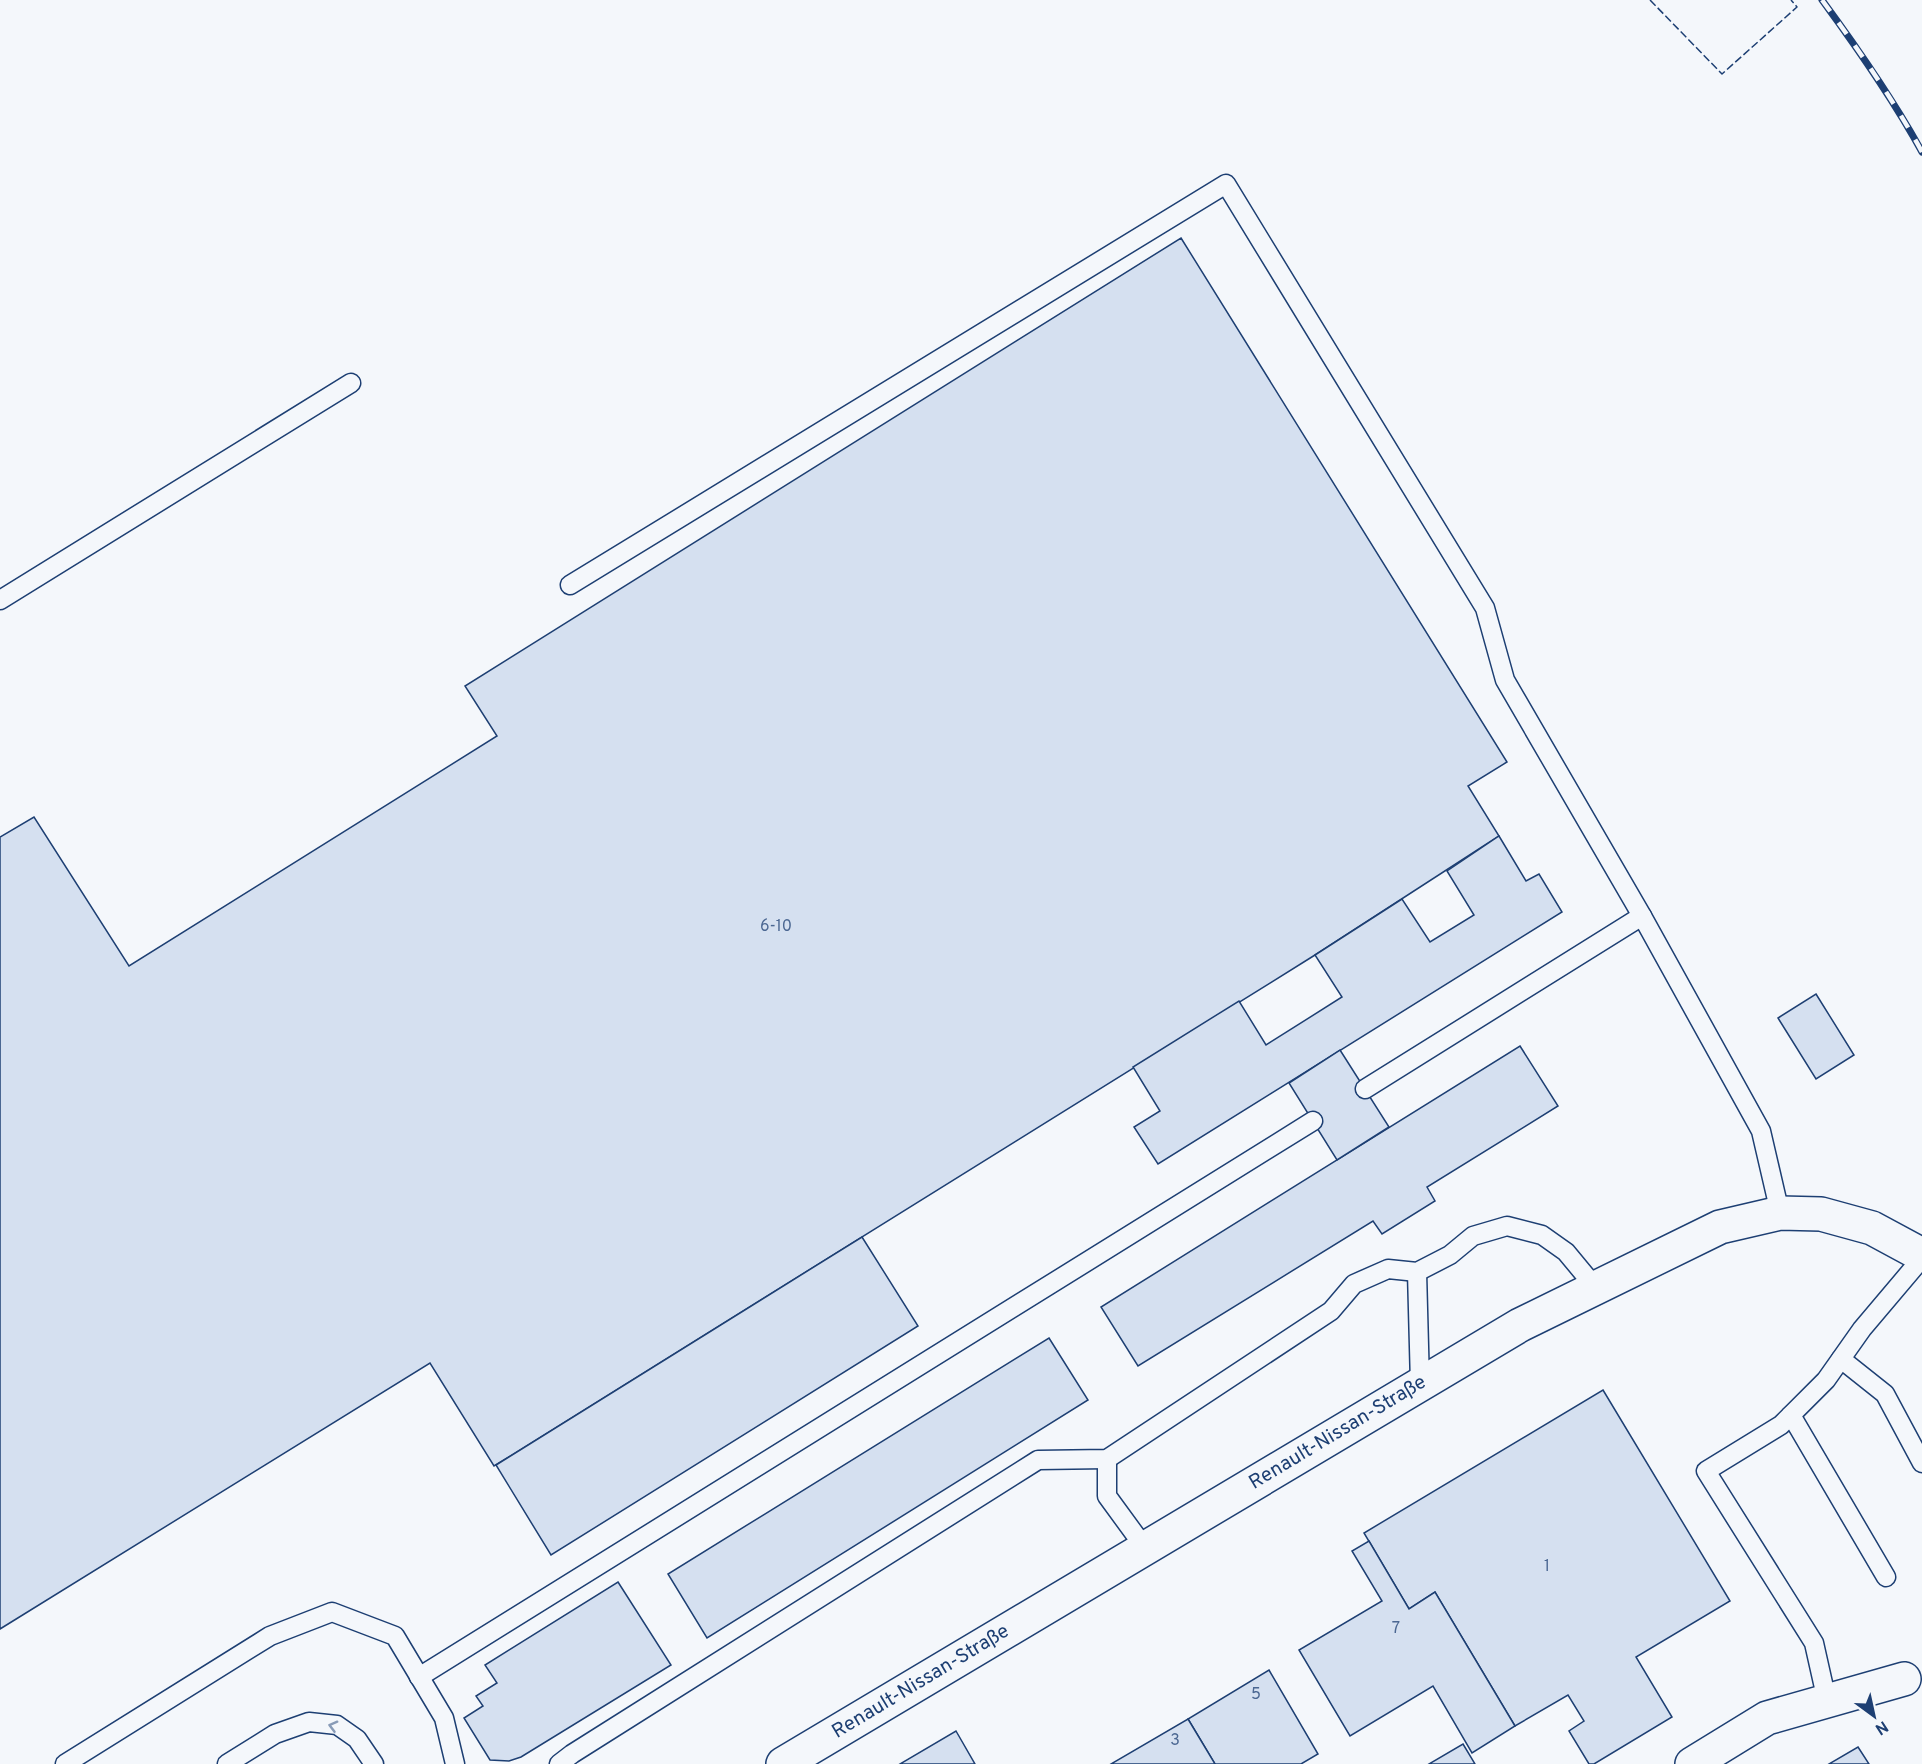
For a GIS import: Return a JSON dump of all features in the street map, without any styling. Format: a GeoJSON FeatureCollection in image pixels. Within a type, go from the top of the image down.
{"type":"FeatureCollection","features":[{"type":"Feature","properties":{"kind":"street","name":"Renault-Nissan-Straße"},"geometry":{"type":"LineString","coordinates":[[783,1764],[1520,1325],[1720,1227],[1780,1213],[1821,1214],[1872,1228],[1922,1256]]}},
{"type":"Feature","properties":{"kind":"street"},"geometry":{"type":"LineString","coordinates":[[1692,1764],[1767,1719],[1913,1674]]}},
{"type":"Feature","properties":{"kind":"lane"},"geometry":{"type":"LineString","coordinates":[[570,585],[1226,184],[1485,608],[1505,680],[1642,916],[1761,1131],[1780,1213]]}},
{"type":"Feature","properties":{"kind":"lane"},"geometry":{"type":"LineString","coordinates":[[0,600],[351,383]]}},
{"type":"Feature","properties":{"kind":"lane"},"geometry":{"type":"LineString","coordinates":[[1365,1089],[1642,916]]}},
{"type":"Feature","properties":{"kind":"lane"},"geometry":{"type":"LineString","coordinates":[[419,1677],[1313,1121]]}},
{"type":"Feature","properties":{"kind":"lane"},"geometry":{"type":"LineString","coordinates":[[559,1764],[1038,1461],[1107,1459],[1330,1311],[1354,1284],[1388,1269],[1416,1272],[1450,1255],[1473,1236],[1507,1226],[1542,1235],[1566,1252],[1595,1287]]}},
{"type":"Feature","properties":{"kind":"lane"},"geometry":{"type":"LineString","coordinates":[[1827,1701],[1814,1643],[1706,1471],[1781,1425],[1826,1380],[1862,1329],[1922,1256]]}},
{"type":"Feature","properties":{"kind":"lane"},"geometry":{"type":"LineString","coordinates":[[1416,1272],[1420,1384]]}},
{"type":"Feature","properties":{"kind":"lane"},"geometry":{"type":"LineString","coordinates":[[1841,1359],[1885,1394],[1922,1463]]}},
{"type":"Feature","properties":{"kind":"lane"},"geometry":{"type":"LineString","coordinates":[[1791,1415],[1886,1577]]}},
{"type":"Feature","properties":{"kind":"lane"},"geometry":{"type":"LineString","coordinates":[[1107,1459],[1107,1496],[1145,1548]]}},
{"type":"Feature","properties":{"kind":"lane"},"geometry":{"type":"LineString","coordinates":[[65,1764],[270,1636],[332,1612],[395,1636],[444,1718],[455,1764]]}},
{"type":"Feature","properties":{"kind":"lane"},"geometry":{"type":"LineString","coordinates":[[227,1764],[275,1734],[309,1722],[338,1725],[357,1739],[374,1764]]}},
{"type":"Feature","properties":{"kind":"building"},"geometry":{"type":"Polygon","coordinates":[[[1181,238],[1507,762],[1468,786],[1499,836],[1315,955],[494,1466],[430,1363],[0,1629],[0,837],[34,817],[129,966],[497,736],[465,686],[1181,238]]]}},
{"type":"Feature","properties":{"kind":"building"},"geometry":{"type":"Polygon","coordinates":[[[1499,836],[1526,881],[1539,874],[1562,912],[1158,1164],[1134,1127],[1160,1111],[1133,1067],[1239,1001],[1266,1045],[1342,997],[1315,955],[1402,899],[1430,942],[1474,915],[1447,871],[1499,836]]]}},
{"type":"Feature","properties":{"kind":"building"},"geometry":{"type":"Polygon","coordinates":[[[1816,994],[1854,1055],[1816,1079],[1778,1018],[1816,994]]]}},
{"type":"Feature","properties":{"kind":"building"},"geometry":{"type":"Polygon","coordinates":[[[1520,1046],[1558,1106],[1427,1187],[1435,1201],[1382,1234],[1373,1221],[1138,1366],[1101,1307],[1520,1046]]]}},
{"type":"Feature","properties":{"kind":"building"},"geometry":{"type":"Polygon","coordinates":[[[1340,1050],[1389,1127],[1337,1160],[1289,1083],[1340,1050]]]}},
{"type":"Feature","properties":{"kind":"building"},"geometry":{"type":"Polygon","coordinates":[[[862,1237],[918,1326],[551,1555],[496,1465],[862,1237]]]}},
{"type":"Feature","properties":{"kind":"building"},"geometry":{"type":"Polygon","coordinates":[[[1049,1338],[1088,1400],[707,1638],[668,1574],[1049,1338]]]}},
{"type":"Feature","properties":{"kind":"building"},"geometry":{"type":"Polygon","coordinates":[[[1603,1390],[1730,1601],[1636,1657],[1672,1717],[1594,1764],[1589,1764],[1569,1731],[1584,1721],[1568,1695],[1515,1726],[1435,1592],[1409,1609],[1364,1533],[1603,1390]]]}},
{"type":"Feature","properties":{"kind":"building"},"geometry":{"type":"Polygon","coordinates":[[[1369,1541],[1409,1609],[1435,1592],[1515,1726],[1472,1753],[1433,1686],[1350,1736],[1299,1650],[1382,1601],[1352,1551],[1369,1541]]]}},
{"type":"Feature","properties":{"kind":"building"},"geometry":{"type":"Polygon","coordinates":[[[618,1582],[671,1665],[521,1757],[509,1761],[490,1760],[464,1718],[483,1706],[476,1696],[497,1683],[485,1665],[618,1582]]]}},
{"type":"Feature","properties":{"kind":"building"},"geometry":{"type":"Polygon","coordinates":[[[1269,1670],[1318,1754],[1301,1764],[1215,1764],[1188,1719],[1269,1670]]]}},
{"type":"Feature","properties":{"kind":"building"},"geometry":{"type":"Polygon","coordinates":[[[1188,1719],[1215,1764],[1111,1764],[1188,1719]]]}},
{"type":"Feature","properties":{"kind":"building"},"geometry":{"type":"Polygon","coordinates":[[[956,1731],[975,1764],[900,1764],[956,1731]]]}},
{"type":"Feature","properties":{"kind":"building"},"geometry":{"type":"Polygon","coordinates":[[[1463,1744],[1475,1764],[1429,1764],[1463,1744]]]}},
{"type":"Feature","properties":{"kind":"building"},"geometry":{"type":"Polygon","coordinates":[[[1858,1747],[1869,1764],[1829,1764],[1858,1747]]]}},
{"type":"Feature","properties":{"kind":"railway"},"geometry":{"type":"LineString","coordinates":[[1822,0],[1875,74],[1922,152]]}},
{"type":"Feature","properties":{"kind":"fence"},"geometry":{"type":"LineString","coordinates":[[1650,0],[1722,74],[1797,7],[1791,0]]}}]}
